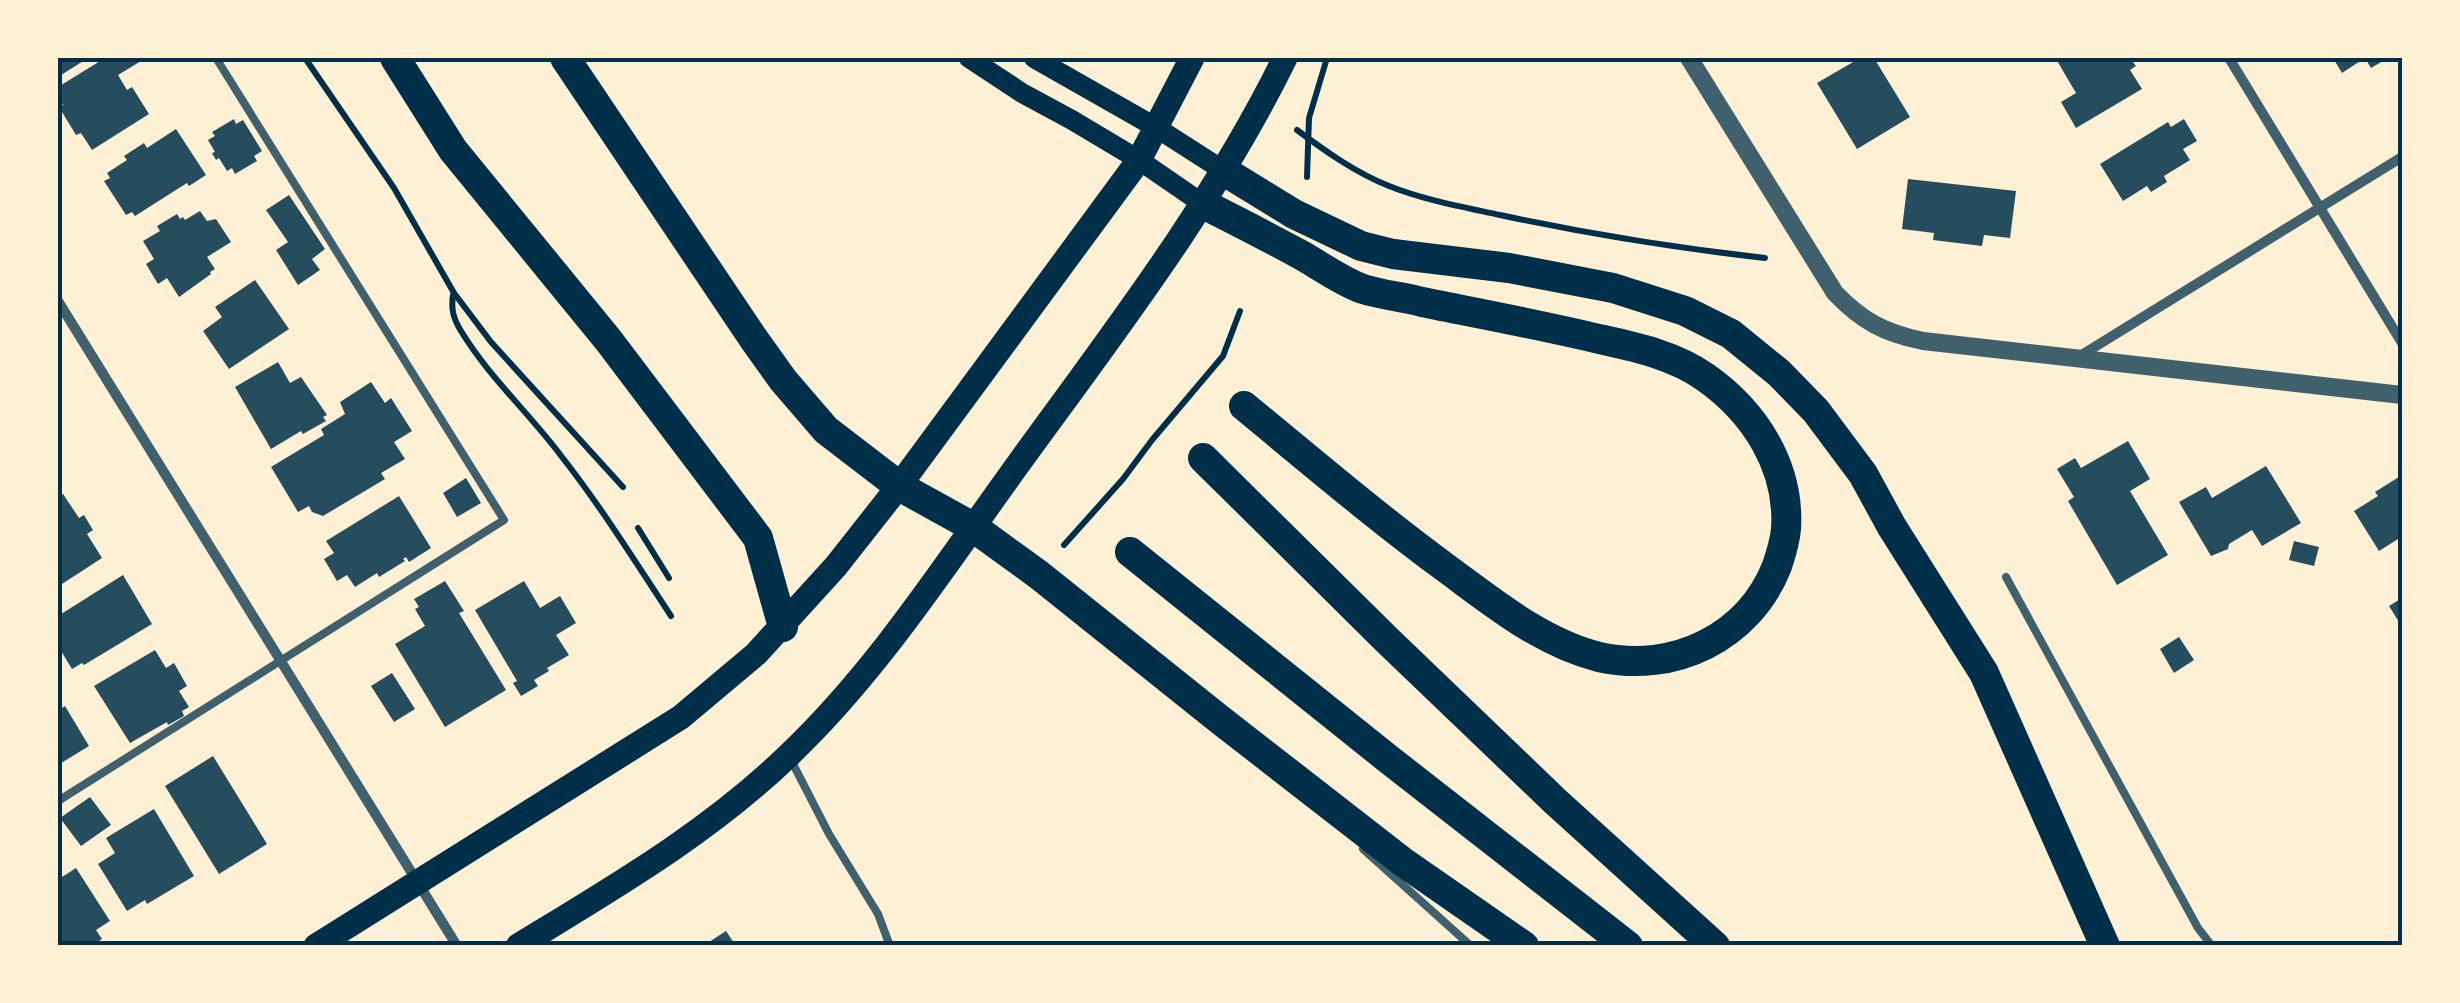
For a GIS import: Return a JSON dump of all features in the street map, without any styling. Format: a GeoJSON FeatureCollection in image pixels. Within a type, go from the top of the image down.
{"type":"FeatureCollection","features":[{"type":"Feature","properties":{"kind":"highway"},"geometry":{"type":"LineString","coordinates":[[395,58],[453,150],[609,341],[758,538],[782,627]]}},
{"type":"Feature","properties":{"kind":"highway"},"geometry":{"type":"LineString","coordinates":[[565,58],[783,380],[826,430],[899,486],[973,527],[1403,862],[1524,946]]}},
{"type":"Feature","properties":{"kind":"highway"},"geometry":{"type":"LineString","coordinates":[[1224,171],[1294,214],[1361,246],[1613,288],[1685,311],[1731,334],[1779,373],[1816,411],[1851,458],[1984,674],[2106,946]]}},
{"type":"Feature","properties":{"kind":"highway"},"geometry":{"type":"LineString","coordinates":[[1203,204],[1361,288],[1651,351],[1704,376],[1749,418],[1767,443],[1779,470],[1786,502],[1782,551],[1760,600],[1715,641],[1661,659],[1622,661],[1600,657],[1546,636],[1493,604],[1404,538],[1244,406]]}},
{"type":"Feature","properties":{"kind":"highway"},"geometry":{"type":"LineString","coordinates":[[1203,458],[1528,775],[1715,946]]}},
{"type":"Feature","properties":{"kind":"highway"},"geometry":{"type":"LineString","coordinates":[[1130,552],[1628,946]]}},
{"type":"Feature","properties":{"kind":"main road"},"geometry":{"type":"LineString","coordinates":[[968,58],[1139,160],[1203,204]]}},
{"type":"Feature","properties":{"kind":"main road"},"geometry":{"type":"LineString","coordinates":[[1034,58],[1224,171]]}},
{"type":"Feature","properties":{"kind":"main road"},"geometry":{"type":"LineString","coordinates":[[316,946],[681,717],[756,654],[836,566],[899,486],[1139,160],[1192,58]]}},
{"type":"Feature","properties":{"kind":"main road"},"geometry":{"type":"LineString","coordinates":[[518,946],[630,878],[704,827],[789,756],[860,682],[1158,271],[1224,171],[1285,58]]}},
{"type":"Feature","properties":{"kind":"street"},"geometry":{"type":"LineString","coordinates":[[1689,58],[1834,293],[1881,329],[1912,338],[2402,396]]}},
{"type":"Feature","properties":{"kind":"street"},"geometry":{"type":"LineString","coordinates":[[2229,58],[2402,343]]}},
{"type":"Feature","properties":{"kind":"street"},"geometry":{"type":"LineString","coordinates":[[2076,358],[2402,157]]}},
{"type":"Feature","properties":{"kind":"street"},"geometry":{"type":"LineString","coordinates":[[58,301],[457,946]]}},
{"type":"Feature","properties":{"kind":"lane"},"geometry":{"type":"LineString","coordinates":[[58,801],[504,520],[216,58]]}},
{"type":"Feature","properties":{"kind":"lane"},"geometry":{"type":"LineString","coordinates":[[2006,576],[2198,928],[2212,946]]}},
{"type":"Feature","properties":{"kind":"lane"},"geometry":{"type":"LineString","coordinates":[[1218,719],[1322,812]]}},
{"type":"Feature","properties":{"kind":"lane"},"geometry":{"type":"LineString","coordinates":[[789,756],[828,834],[878,914],[890,946]]}},
{"type":"Feature","properties":{"kind":"lane"},"geometry":{"type":"LineString","coordinates":[[1351,838],[1471,946]]}},
{"type":"Feature","properties":{"kind":"path"},"geometry":{"type":"LineString","coordinates":[[305,58],[394,188],[454,293],[490,342],[624,486]]}},
{"type":"Feature","properties":{"kind":"path"},"geometry":{"type":"LineString","coordinates":[[1307,177],[1309,118],[1327,58]]}},
{"type":"Feature","properties":{"kind":"path"},"geometry":{"type":"LineString","coordinates":[[1297,130],[1355,169],[1390,186],[1446,203],[1635,242],[1765,258]]}},
{"type":"Feature","properties":{"kind":"path"},"geometry":{"type":"LineString","coordinates":[[454,293],[451,309],[460,329],[589,493],[672,616]]}},
{"type":"Feature","properties":{"kind":"path"},"geometry":{"type":"LineString","coordinates":[[1064,544],[1224,356],[1240,311]]}},
{"type":"Feature","properties":{"kind":"path"},"geometry":{"type":"LineString","coordinates":[[638,528],[669,578]]}},
{"type":"Feature","properties":{"kind":"building"},"geometry":{"type":"Polygon","coordinates":[[[58,58],[88,58],[58,77],[58,58]]]}},
{"type":"Feature","properties":{"kind":"building"},"geometry":{"type":"Polygon","coordinates":[[[105,58],[146,58],[118,75],[127,90],[132,87],[149,114],[92,150],[81,133],[76,135],[59,107],[63,105],[58,87],[105,58]]]}},
{"type":"Feature","properties":{"kind":"building"},"geometry":{"type":"Polygon","coordinates":[[[1860,58],[1874,58],[1910,117],[1857,149],[1817,83],[1860,58]]]}},
{"type":"Feature","properties":{"kind":"building"},"geometry":{"type":"Polygon","coordinates":[[[2130,58],[2136,66],[2130,70],[2142,89],[2076,128],[2061,102],[2076,93],[2056,59],[2130,58]]]}},
{"type":"Feature","properties":{"kind":"building"},"geometry":{"type":"Polygon","coordinates":[[[2333,58],[2365,58],[2342,73],[2333,58]]]}},
{"type":"Feature","properties":{"kind":"building"},"geometry":{"type":"Polygon","coordinates":[[[2365,58],[2388,58],[2371,68],[2365,58]]]}},
{"type":"Feature","properties":{"kind":"building"},"geometry":{"type":"Polygon","coordinates":[[[234,119],[236,124],[243,120],[262,151],[254,156],[257,161],[235,174],[232,168],[227,171],[219,158],[216,160],[208,140],[215,136],[212,132],[234,119]]]}},
{"type":"Feature","properties":{"kind":"building"},"geometry":{"type":"Polygon","coordinates":[[[2184,119],[2197,141],[2183,149],[2190,160],[2164,176],[2167,182],[2151,192],[2147,186],[2123,201],[2100,164],[2168,122],[2171,127],[2184,119]]]}},
{"type":"Feature","properties":{"kind":"building"},"geometry":{"type":"Polygon","coordinates":[[[176,129],[206,175],[135,216],[132,212],[126,215],[104,181],[110,178],[107,173],[144,143],[147,148],[176,129]]]}},
{"type":"Feature","properties":{"kind":"building"},"geometry":{"type":"Polygon","coordinates":[[[1908,179],[2016,191],[2010,238],[1984,235],[1982,246],[1933,240],[1934,233],[1902,229],[1908,179]]]}},
{"type":"Feature","properties":{"kind":"building"},"geometry":{"type":"Polygon","coordinates":[[[289,195],[325,249],[312,259],[320,270],[298,285],[276,250],[288,242],[266,210],[289,195]]]}},
{"type":"Feature","properties":{"kind":"building"},"geometry":{"type":"Polygon","coordinates":[[[200,211],[207,221],[216,219],[231,242],[207,257],[215,269],[211,274],[179,297],[167,278],[158,284],[146,264],[154,259],[143,241],[160,231],[157,226],[177,214],[185,220],[200,211]]]}},
{"type":"Feature","properties":{"kind":"building"},"geometry":{"type":"Polygon","coordinates":[[[255,280],[289,329],[229,369],[203,331],[222,317],[215,307],[255,280]]]}},
{"type":"Feature","properties":{"kind":"building"},"geometry":{"type":"Polygon","coordinates":[[[278,362],[290,383],[301,377],[327,415],[323,417],[326,421],[271,449],[235,387],[278,362]]]}},
{"type":"Feature","properties":{"kind":"building"},"geometry":{"type":"Polygon","coordinates":[[[371,382],[385,403],[391,398],[412,431],[394,442],[405,459],[381,473],[385,479],[323,516],[312,512],[309,506],[298,512],[271,467],[324,435],[321,429],[345,414],[340,402],[371,382]]]}},
{"type":"Feature","properties":{"kind":"building"},"geometry":{"type":"Polygon","coordinates":[[[2128,441],[2150,479],[2130,491],[2168,555],[2117,585],[2068,501],[2074,497],[2057,469],[2075,458],[2081,468],[2128,441]]]}},
{"type":"Feature","properties":{"kind":"building"},"geometry":{"type":"Polygon","coordinates":[[[2266,466],[2301,523],[2262,546],[2252,530],[2229,544],[2228,549],[2211,556],[2179,502],[2206,487],[2212,498],[2266,466]]]}},
{"type":"Feature","properties":{"kind":"building"},"geometry":{"type":"Polygon","coordinates":[[[2402,475],[2402,546],[2398,539],[2379,551],[2354,511],[2402,475]]]}},
{"type":"Feature","properties":{"kind":"building"},"geometry":{"type":"Polygon","coordinates":[[[466,478],[481,503],[457,517],[443,493],[466,478]]]}},
{"type":"Feature","properties":{"kind":"building"},"geometry":{"type":"Polygon","coordinates":[[[63,494],[79,518],[84,515],[93,530],[87,534],[102,558],[62,584],[58,583],[58,497],[63,494]]]}},
{"type":"Feature","properties":{"kind":"building"},"geometry":{"type":"Polygon","coordinates":[[[399,496],[431,548],[409,562],[406,557],[379,577],[377,573],[355,587],[347,575],[337,581],[324,559],[334,553],[326,541],[399,496]]]}},
{"type":"Feature","properties":{"kind":"building"},"geometry":{"type":"Polygon","coordinates":[[[2294,541],[2319,547],[2314,566],[2289,560],[2294,541]]]}},
{"type":"Feature","properties":{"kind":"building"},"geometry":{"type":"Polygon","coordinates":[[[123,575],[152,624],[72,669],[58,646],[58,616],[123,575]]]}},
{"type":"Feature","properties":{"kind":"building"},"geometry":{"type":"Polygon","coordinates":[[[445,581],[464,611],[459,613],[506,690],[445,727],[395,644],[425,626],[414,599],[445,581]]]}},
{"type":"Feature","properties":{"kind":"building"},"geometry":{"type":"Polygon","coordinates":[[[524,581],[540,608],[560,596],[576,623],[556,635],[569,655],[547,668],[549,671],[534,680],[538,686],[521,696],[513,683],[517,681],[475,610],[524,581]]]}},
{"type":"Feature","properties":{"kind":"building"},"geometry":{"type":"Polygon","coordinates":[[[2402,598],[2402,627],[2389,606],[2402,598]]]}},
{"type":"Feature","properties":{"kind":"building"},"geometry":{"type":"Polygon","coordinates":[[[2179,637],[2194,660],[2174,673],[2160,649],[2179,637]]]}},
{"type":"Feature","properties":{"kind":"building"},"geometry":{"type":"Polygon","coordinates":[[[155,650],[166,668],[174,663],[187,686],[179,691],[189,707],[182,711],[184,716],[130,743],[94,686],[155,650]]]}},
{"type":"Feature","properties":{"kind":"building"},"geometry":{"type":"Polygon","coordinates":[[[392,673],[415,709],[394,722],[371,686],[392,673]]]}},
{"type":"Feature","properties":{"kind":"building"},"geometry":{"type":"Polygon","coordinates":[[[65,706],[89,746],[58,765],[58,711],[65,706]]]}},
{"type":"Feature","properties":{"kind":"building"},"geometry":{"type":"Polygon","coordinates":[[[213,756],[267,844],[219,874],[165,786],[213,756]]]}},
{"type":"Feature","properties":{"kind":"building"},"geometry":{"type":"Polygon","coordinates":[[[90,797],[111,825],[81,846],[60,818],[90,797]]]}},
{"type":"Feature","properties":{"kind":"building"},"geometry":{"type":"Polygon","coordinates":[[[154,809],[194,876],[147,904],[145,900],[127,911],[98,864],[115,853],[106,838],[154,809]]]}},
{"type":"Feature","properties":{"kind":"building"},"geometry":{"type":"Polygon","coordinates":[[[76,868],[110,921],[96,930],[102,939],[91,946],[58,946],[58,869],[62,877],[76,868]]]}},
{"type":"Feature","properties":{"kind":"building"},"geometry":{"type":"Polygon","coordinates":[[[726,931],[736,946],[703,946],[726,931]]]}}]}
